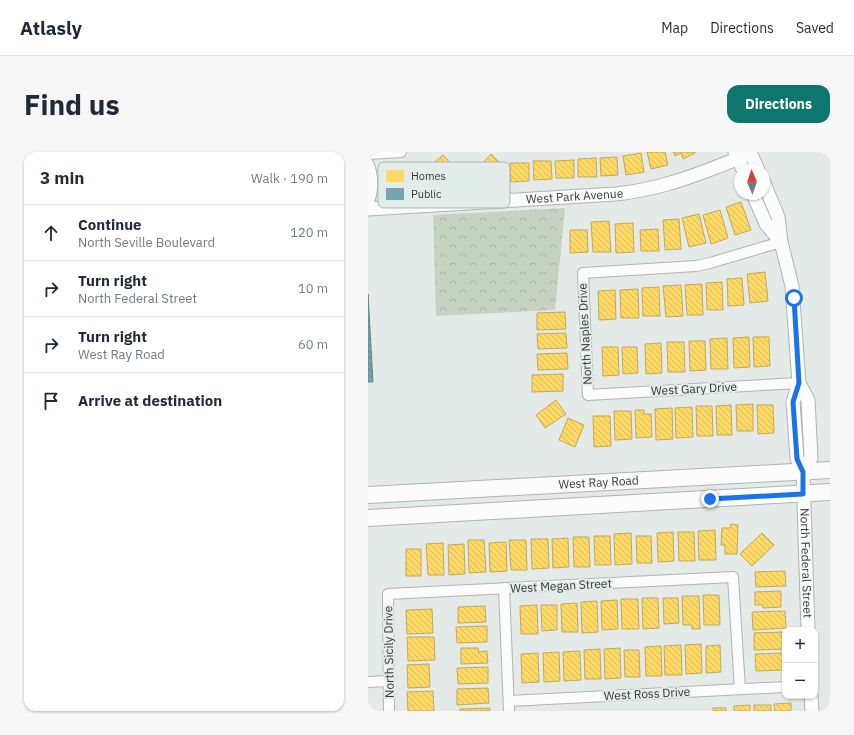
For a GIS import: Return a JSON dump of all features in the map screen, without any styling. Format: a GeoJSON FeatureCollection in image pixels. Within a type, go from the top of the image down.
{"type":"FeatureCollection","features":[{"type":"Feature","properties":{"kind":"main road","name":"West Ray Road"},"geometry":{"type":"LineString","coordinates":[[368,495],[830,470]]}},
{"type":"Feature","properties":{"kind":"main road","name":"West Ray Road"},"geometry":{"type":"LineString","coordinates":[[368,518],[830,492]]}},
{"type":"Feature","properties":{"kind":"street"},"geometry":{"type":"LineString","coordinates":[[368,154],[401,152]]}},
{"type":"Feature","properties":{"kind":"street"},"geometry":{"type":"LineString","coordinates":[[750,152],[755,164]]}},
{"type":"Feature","properties":{"kind":"street","name":"West Park Avenue"},"geometry":{"type":"LineString","coordinates":[[510,200],[616,194],[641,191],[682,180],[739,160],[750,152]]}},
{"type":"Feature","properties":{"kind":"street"},"geometry":{"type":"LineString","coordinates":[[368,163],[371,169],[372,195],[368,205]]}},
{"type":"Feature","properties":{"kind":"street"},"geometry":{"type":"LineString","coordinates":[[770,197],[778,216],[781,242],[790,274],[794,298],[799,383]]}},
{"type":"Feature","properties":{"kind":"street"},"geometry":{"type":"LineString","coordinates":[[756,200],[766,224],[781,242]]}},
{"type":"Feature","properties":{"kind":"street","name":"West Park Avenue"},"geometry":{"type":"LineString","coordinates":[[368,209],[385,208]]}},
{"type":"Feature","properties":{"kind":"street","name":"North Naples Drive"},"geometry":{"type":"LineString","coordinates":[[588,395],[583,273],[696,266],[781,242]]}},
{"type":"Feature","properties":{"kind":"street","name":"West Gary Drive"},"geometry":{"type":"LineString","coordinates":[[588,395],[799,383]]}},
{"type":"Feature","properties":{"kind":"street","name":"North Federal Street"},"geometry":{"type":"LineString","coordinates":[[799,383],[793,402],[797,459],[803,472],[808,627]]}},
{"type":"Feature","properties":{"kind":"street","name":"West Megan Street"},"geometry":{"type":"LineString","coordinates":[[388,594],[733,577],[740,689]]}},
{"type":"Feature","properties":{"kind":"street"},"geometry":{"type":"LineString","coordinates":[[504,588],[509,706]]}},
{"type":"Feature","properties":{"kind":"street","name":"North Sicily Drive"},"geometry":{"type":"LineString","coordinates":[[388,594],[389,711]]}},
{"type":"Feature","properties":{"kind":"street"},"geometry":{"type":"LineString","coordinates":[[368,682],[389,681]]}},
{"type":"Feature","properties":{"kind":"street","name":"West Ross Drive"},"geometry":{"type":"LineString","coordinates":[[509,706],[782,687]]}},
{"type":"Feature","properties":{"kind":"street"},"geometry":{"type":"LineString","coordinates":[[811,699],[812,711]]}},
{"type":"Feature","properties":{"kind":"green space"},"geometry":{"type":"Polygon","coordinates":[[[565,208],[555,310],[436,316],[433,215],[565,208]]]}},
{"type":"Feature","properties":{"kind":"building: Homes"},"geometry":{"type":"Polygon","coordinates":[[[647,152],[665,152],[668,165],[651,169],[647,152]]]}},
{"type":"Feature","properties":{"kind":"building: Homes"},"geometry":{"type":"Polygon","coordinates":[[[673,152],[695,153],[683,159],[681,153],[675,156],[673,152]]]}},
{"type":"Feature","properties":{"kind":"building: Homes"},"geometry":{"type":"Polygon","coordinates":[[[641,153],[644,172],[626,175],[623,156],[641,153]]]}},
{"type":"Feature","properties":{"kind":"building: Homes"},"geometry":{"type":"Polygon","coordinates":[[[491,154],[499,162],[484,162],[491,154]]]}},
{"type":"Feature","properties":{"kind":"building: Homes"},"geometry":{"type":"Polygon","coordinates":[[[443,155],[449,162],[435,162],[443,155]]]}},
{"type":"Feature","properties":{"kind":"building: Homes"},"geometry":{"type":"Polygon","coordinates":[[[617,157],[618,175],[601,176],[600,158],[617,157]]]}},
{"type":"Feature","properties":{"kind":"building: Homes"},"geometry":{"type":"Polygon","coordinates":[[[596,158],[597,177],[578,177],[578,159],[596,158]]]}},
{"type":"Feature","properties":{"kind":"building: Homes"},"geometry":{"type":"Polygon","coordinates":[[[574,160],[574,178],[556,178],[555,161],[574,160]]]}},
{"type":"Feature","properties":{"kind":"building: Homes"},"geometry":{"type":"Polygon","coordinates":[[[533,161],[551,161],[552,179],[534,180],[533,161]]]}},
{"type":"Feature","properties":{"kind":"building: Homes"},"geometry":{"type":"Polygon","coordinates":[[[510,163],[529,163],[529,181],[511,182],[510,163]]]}},
{"type":"Feature","properties":{"kind":"building: Homes"},"geometry":{"type":"Polygon","coordinates":[[[741,202],[751,230],[735,235],[726,207],[741,202]]]}},
{"type":"Feature","properties":{"kind":"building: Homes"},"geometry":{"type":"Polygon","coordinates":[[[720,210],[728,238],[711,244],[703,215],[720,210]]]}},
{"type":"Feature","properties":{"kind":"building: Homes"},"geometry":{"type":"Polygon","coordinates":[[[699,214],[706,243],[689,247],[682,218],[699,214]]]}},
{"type":"Feature","properties":{"kind":"building: Homes"},"geometry":{"type":"Polygon","coordinates":[[[679,219],[681,249],[665,250],[663,220],[679,219]]]}},
{"type":"Feature","properties":{"kind":"building: Homes"},"geometry":{"type":"Polygon","coordinates":[[[609,221],[611,252],[593,252],[591,222],[609,221]]]}},
{"type":"Feature","properties":{"kind":"building: Homes"},"geometry":{"type":"Polygon","coordinates":[[[633,223],[634,252],[616,253],[615,224],[633,223]]]}},
{"type":"Feature","properties":{"kind":"building: Homes"},"geometry":{"type":"Polygon","coordinates":[[[658,229],[659,251],[641,251],[640,230],[658,229]]]}},
{"type":"Feature","properties":{"kind":"building: Homes"},"geometry":{"type":"Polygon","coordinates":[[[570,230],[587,230],[588,252],[570,253],[570,230]]]}},
{"type":"Feature","properties":{"kind":"building: Homes"},"geometry":{"type":"Polygon","coordinates":[[[765,272],[768,301],[750,303],[747,274],[765,272]]]}},
{"type":"Feature","properties":{"kind":"building: Homes"},"geometry":{"type":"Polygon","coordinates":[[[742,278],[744,305],[728,306],[727,279],[742,278]]]}},
{"type":"Feature","properties":{"kind":"building: Homes"},"geometry":{"type":"Polygon","coordinates":[[[722,282],[723,310],[707,310],[706,283],[722,282]]]}},
{"type":"Feature","properties":{"kind":"building: Homes"},"geometry":{"type":"Polygon","coordinates":[[[702,284],[703,315],[687,315],[685,285],[702,284]]]}},
{"type":"Feature","properties":{"kind":"building: Homes"},"geometry":{"type":"Polygon","coordinates":[[[681,285],[683,316],[666,317],[663,286],[681,285]]]}},
{"type":"Feature","properties":{"kind":"building: Homes"},"geometry":{"type":"Polygon","coordinates":[[[659,287],[660,316],[643,316],[642,288],[659,287]]]}},
{"type":"Feature","properties":{"kind":"building: Homes"},"geometry":{"type":"Polygon","coordinates":[[[638,289],[639,318],[621,318],[620,290],[638,289]]]}},
{"type":"Feature","properties":{"kind":"building: Homes"},"geometry":{"type":"Polygon","coordinates":[[[615,290],[616,319],[599,320],[598,291],[615,290]]]}},
{"type":"Feature","properties":{"kind":"building: Homes"},"geometry":{"type":"Polygon","coordinates":[[[565,312],[566,329],[537,330],[537,313],[565,312]]]}},
{"type":"Feature","properties":{"kind":"building: Homes"},"geometry":{"type":"Polygon","coordinates":[[[566,333],[567,348],[538,349],[537,334],[566,333]]]}},
{"type":"Feature","properties":{"kind":"building: Homes"},"geometry":{"type":"Polygon","coordinates":[[[749,337],[750,367],[734,368],[733,338],[749,337]]]}},
{"type":"Feature","properties":{"kind":"building: Homes"},"geometry":{"type":"Polygon","coordinates":[[[753,337],[769,337],[770,366],[754,367],[753,337]]]}},
{"type":"Feature","properties":{"kind":"building: Homes"},"geometry":{"type":"Polygon","coordinates":[[[727,338],[728,369],[711,369],[710,339],[727,338]]]}},
{"type":"Feature","properties":{"kind":"building: Homes"},"geometry":{"type":"Polygon","coordinates":[[[689,341],[705,341],[706,370],[690,371],[689,341]]]}},
{"type":"Feature","properties":{"kind":"building: Homes"},"geometry":{"type":"Polygon","coordinates":[[[667,342],[684,342],[685,372],[668,372],[667,342]]]}},
{"type":"Feature","properties":{"kind":"building: Homes"},"geometry":{"type":"Polygon","coordinates":[[[661,343],[662,373],[646,374],[645,344],[661,343]]]}},
{"type":"Feature","properties":{"kind":"building: Homes"},"geometry":{"type":"Polygon","coordinates":[[[602,347],[618,347],[619,375],[603,376],[602,347]]]}},
{"type":"Feature","properties":{"kind":"building: Homes"},"geometry":{"type":"Polygon","coordinates":[[[622,347],[637,347],[638,373],[623,374],[622,347]]]}},
{"type":"Feature","properties":{"kind":"building: Homes"},"geometry":{"type":"Polygon","coordinates":[[[567,353],[568,369],[538,370],[537,354],[567,353]]]}},
{"type":"Feature","properties":{"kind":"building: Homes"},"geometry":{"type":"Polygon","coordinates":[[[563,374],[563,391],[532,392],[532,375],[563,374]]]}},
{"type":"Feature","properties":{"kind":"building: Homes"},"geometry":{"type":"Polygon","coordinates":[[[556,400],[566,414],[545,428],[536,415],[556,400]]]}},
{"type":"Feature","properties":{"kind":"building: Homes"},"geometry":{"type":"Polygon","coordinates":[[[753,404],[753,431],[737,431],[736,405],[753,404]]]}},
{"type":"Feature","properties":{"kind":"building: Homes"},"geometry":{"type":"Polygon","coordinates":[[[731,405],[732,435],[717,435],[716,406],[731,405]]]}},
{"type":"Feature","properties":{"kind":"building: Homes"},"geometry":{"type":"Polygon","coordinates":[[[757,405],[773,405],[774,433],[758,434],[757,405]]]}},
{"type":"Feature","properties":{"kind":"building: Homes"},"geometry":{"type":"Polygon","coordinates":[[[696,406],[712,406],[713,436],[697,436],[696,406]]]}},
{"type":"Feature","properties":{"kind":"building: Homes"},"geometry":{"type":"Polygon","coordinates":[[[692,407],[693,437],[676,438],[675,408],[692,407]]]}},
{"type":"Feature","properties":{"kind":"building: Homes"},"geometry":{"type":"Polygon","coordinates":[[[672,408],[673,439],[656,440],[655,409],[672,408]]]}},
{"type":"Feature","properties":{"kind":"building: Homes"},"geometry":{"type":"Polygon","coordinates":[[[635,410],[644,410],[644,414],[651,414],[652,437],[636,438],[635,410]]]}},
{"type":"Feature","properties":{"kind":"building: Homes"},"geometry":{"type":"Polygon","coordinates":[[[614,411],[631,411],[632,439],[615,440],[614,411]]]}},
{"type":"Feature","properties":{"kind":"building: Homes"},"geometry":{"type":"Polygon","coordinates":[[[593,416],[610,416],[611,446],[594,447],[593,416]]]}},
{"type":"Feature","properties":{"kind":"building: Homes"},"geometry":{"type":"Polygon","coordinates":[[[568,418],[584,425],[575,447],[559,440],[568,418]]]}},
{"type":"Feature","properties":{"kind":"building: Homes"},"geometry":{"type":"Polygon","coordinates":[[[731,524],[738,525],[737,554],[725,554],[725,545],[721,545],[722,528],[730,528],[731,524]]]}},
{"type":"Feature","properties":{"kind":"building: Homes"},"geometry":{"type":"Polygon","coordinates":[[[715,530],[716,560],[699,560],[698,531],[715,530]]]}},
{"type":"Feature","properties":{"kind":"building: Homes"},"geometry":{"type":"Polygon","coordinates":[[[673,532],[674,561],[658,562],[657,533],[673,532]]]}},
{"type":"Feature","properties":{"kind":"building: Homes"},"geometry":{"type":"Polygon","coordinates":[[[678,532],[694,532],[695,561],[679,561],[678,532]]]}},
{"type":"Feature","properties":{"kind":"building: Homes"},"geometry":{"type":"Polygon","coordinates":[[[631,533],[632,564],[615,565],[614,534],[631,533]]]}},
{"type":"Feature","properties":{"kind":"building: Homes"},"geometry":{"type":"Polygon","coordinates":[[[762,533],[774,545],[752,566],[740,554],[762,533]]]}},
{"type":"Feature","properties":{"kind":"building: Homes"},"geometry":{"type":"Polygon","coordinates":[[[594,536],[610,536],[611,565],[595,565],[594,536]]]}},
{"type":"Feature","properties":{"kind":"building: Homes"},"geometry":{"type":"Polygon","coordinates":[[[636,536],[651,536],[652,563],[637,563],[636,536]]]}},
{"type":"Feature","properties":{"kind":"building: Homes"},"geometry":{"type":"Polygon","coordinates":[[[573,537],[589,537],[590,567],[574,567],[573,537]]]}},
{"type":"Feature","properties":{"kind":"building: Homes"},"geometry":{"type":"Polygon","coordinates":[[[568,538],[569,567],[553,568],[552,539],[568,538]]]}},
{"type":"Feature","properties":{"kind":"building: Homes"},"geometry":{"type":"Polygon","coordinates":[[[531,539],[548,539],[549,568],[532,569],[531,539]]]}},
{"type":"Feature","properties":{"kind":"building: Homes"},"geometry":{"type":"Polygon","coordinates":[[[468,540],[484,540],[486,572],[469,573],[468,540]]]}},
{"type":"Feature","properties":{"kind":"building: Homes"},"geometry":{"type":"Polygon","coordinates":[[[509,540],[526,540],[527,570],[511,570],[509,540]]]}},
{"type":"Feature","properties":{"kind":"building: Homes"},"geometry":{"type":"Polygon","coordinates":[[[506,542],[507,571],[490,572],[489,543],[506,542]]]}},
{"type":"Feature","properties":{"kind":"building: Homes"},"geometry":{"type":"Polygon","coordinates":[[[443,543],[444,575],[428,575],[426,544],[443,543]]]}},
{"type":"Feature","properties":{"kind":"building: Homes"},"geometry":{"type":"Polygon","coordinates":[[[464,544],[465,574],[449,575],[448,545],[464,544]]]}},
{"type":"Feature","properties":{"kind":"building: Homes"},"geometry":{"type":"Polygon","coordinates":[[[406,549],[421,549],[421,576],[406,576],[406,549]]]}},
{"type":"Feature","properties":{"kind":"building: Homes"},"geometry":{"type":"Polygon","coordinates":[[[785,571],[786,586],[756,587],[755,572],[785,571]]]}},
{"type":"Feature","properties":{"kind":"building: Homes"},"geometry":{"type":"Polygon","coordinates":[[[781,591],[781,607],[763,608],[763,605],[755,605],[755,592],[781,591]]]}},
{"type":"Feature","properties":{"kind":"building: Homes"},"geometry":{"type":"Polygon","coordinates":[[[703,595],[719,595],[720,625],[704,625],[703,595]]]}},
{"type":"Feature","properties":{"kind":"building: Homes"},"geometry":{"type":"Polygon","coordinates":[[[682,596],[699,596],[700,629],[692,629],[692,625],[683,625],[682,596]]]}},
{"type":"Feature","properties":{"kind":"building: Homes"},"geometry":{"type":"Polygon","coordinates":[[[642,598],[658,598],[659,628],[643,629],[642,598]]]}},
{"type":"Feature","properties":{"kind":"building: Homes"},"geometry":{"type":"Polygon","coordinates":[[[663,598],[678,598],[679,623],[664,624],[663,598]]]}},
{"type":"Feature","properties":{"kind":"building: Homes"},"geometry":{"type":"Polygon","coordinates":[[[621,599],[638,599],[639,629],[622,629],[621,599]]]}},
{"type":"Feature","properties":{"kind":"building: Homes"},"geometry":{"type":"Polygon","coordinates":[[[617,600],[618,629],[602,630],[601,601],[617,600]]]}},
{"type":"Feature","properties":{"kind":"building: Homes"},"geometry":{"type":"Polygon","coordinates":[[[597,601],[598,632],[582,633],[581,602],[597,601]]]}},
{"type":"Feature","properties":{"kind":"building: Homes"},"geometry":{"type":"Polygon","coordinates":[[[577,603],[578,632],[562,632],[561,604],[577,603]]]}},
{"type":"Feature","properties":{"kind":"building: Homes"},"geometry":{"type":"Polygon","coordinates":[[[537,605],[538,634],[521,634],[520,606],[537,605]]]}},
{"type":"Feature","properties":{"kind":"building: Homes"},"geometry":{"type":"Polygon","coordinates":[[[541,605],[557,605],[557,630],[542,631],[541,605]]]}},
{"type":"Feature","properties":{"kind":"building: Homes"},"geometry":{"type":"Polygon","coordinates":[[[485,606],[486,622],[458,623],[458,607],[485,606]]]}},
{"type":"Feature","properties":{"kind":"building: Homes"},"geometry":{"type":"Polygon","coordinates":[[[432,609],[433,633],[407,634],[406,610],[432,609]]]}},
{"type":"Feature","properties":{"kind":"building: Homes"},"geometry":{"type":"Polygon","coordinates":[[[785,611],[786,627],[753,630],[752,612],[785,611]]]}},
{"type":"Feature","properties":{"kind":"building: Homes"},"geometry":{"type":"Polygon","coordinates":[[[487,626],[487,642],[457,643],[456,627],[487,626]]]}},
{"type":"Feature","properties":{"kind":"building: Homes"},"geometry":{"type":"Polygon","coordinates":[[[782,632],[782,649],[754,650],[754,633],[782,632]]]}},
{"type":"Feature","properties":{"kind":"building: Homes"},"geometry":{"type":"Polygon","coordinates":[[[407,637],[434,637],[435,660],[408,661],[407,637]]]}},
{"type":"Feature","properties":{"kind":"building: Homes"},"geometry":{"type":"Polygon","coordinates":[[[701,644],[702,673],[686,674],[685,645],[701,644]]]}},
{"type":"Feature","properties":{"kind":"building: Homes"},"geometry":{"type":"Polygon","coordinates":[[[681,645],[682,675],[665,675],[664,646],[681,645]]]}},
{"type":"Feature","properties":{"kind":"building: Homes"},"geometry":{"type":"Polygon","coordinates":[[[720,645],[721,672],[706,673],[706,646],[720,645]]]}},
{"type":"Feature","properties":{"kind":"building: Homes"},"geometry":{"type":"Polygon","coordinates":[[[661,646],[662,676],[646,676],[645,647],[661,646]]]}},
{"type":"Feature","properties":{"kind":"building: Homes"},"geometry":{"type":"Polygon","coordinates":[[[461,648],[478,648],[479,652],[487,651],[488,663],[461,664],[461,648]]]}},
{"type":"Feature","properties":{"kind":"building: Homes"},"geometry":{"type":"Polygon","coordinates":[[[620,648],[621,678],[605,679],[604,649],[620,648]]]}},
{"type":"Feature","properties":{"kind":"building: Homes"},"geometry":{"type":"Polygon","coordinates":[[[600,649],[601,679],[585,679],[584,650],[600,649]]]}},
{"type":"Feature","properties":{"kind":"building: Homes"},"geometry":{"type":"Polygon","coordinates":[[[624,650],[639,650],[640,677],[625,677],[624,650]]]}},
{"type":"Feature","properties":{"kind":"building: Homes"},"geometry":{"type":"Polygon","coordinates":[[[580,651],[581,680],[564,681],[563,652],[580,651]]]}},
{"type":"Feature","properties":{"kind":"building: Homes"},"geometry":{"type":"Polygon","coordinates":[[[559,652],[560,681],[544,682],[543,653],[559,652]]]}},
{"type":"Feature","properties":{"kind":"building: Homes"},"geometry":{"type":"Polygon","coordinates":[[[538,653],[539,682],[522,683],[521,654],[538,653]]]}},
{"type":"Feature","properties":{"kind":"building: Homes"},"geometry":{"type":"Polygon","coordinates":[[[782,653],[782,670],[756,671],[755,654],[782,653]]]}},
{"type":"Feature","properties":{"kind":"building: Homes"},"geometry":{"type":"Polygon","coordinates":[[[429,664],[430,687],[408,688],[407,665],[429,664]]]}},
{"type":"Feature","properties":{"kind":"building: Homes"},"geometry":{"type":"Polygon","coordinates":[[[488,667],[488,683],[458,684],[457,668],[488,667]]]}},
{"type":"Feature","properties":{"kind":"building: Homes"},"geometry":{"type":"Polygon","coordinates":[[[488,688],[489,703],[457,705],[457,689],[488,688]]]}},
{"type":"Feature","properties":{"kind":"building: Homes"},"geometry":{"type":"Polygon","coordinates":[[[433,691],[434,711],[408,711],[407,692],[433,691]]]}},
{"type":"Feature","properties":{"kind":"building: Homes"},"geometry":{"type":"Polygon","coordinates":[[[791,703],[791,711],[775,711],[774,704],[791,703]]]}},
{"type":"Feature","properties":{"kind":"building: Homes"},"geometry":{"type":"Polygon","coordinates":[[[750,705],[750,711],[734,711],[734,706],[750,705]]]}},
{"type":"Feature","properties":{"kind":"building: Homes"},"geometry":{"type":"Polygon","coordinates":[[[754,705],[771,705],[771,711],[754,711],[754,705]]]}},
{"type":"Feature","properties":{"kind":"building: Homes"},"geometry":{"type":"Polygon","coordinates":[[[490,708],[490,711],[460,711],[460,709],[490,708]]]}},
{"type":"Feature","properties":{"kind":"building: Homes"},"geometry":{"type":"Polygon","coordinates":[[[713,708],[726,708],[726,711],[713,711],[713,708]]]}},
{"type":"Feature","properties":{"kind":"building: Public"},"geometry":{"type":"Polygon","coordinates":[[[368,294],[373,382],[368,382],[368,294]]]}},
{"type":"Feature","properties":{"kind":"route"},"geometry":{"type":"LineString","coordinates":[[710,499],[803,494],[803,472],[797,459],[793,402],[799,383],[794,298]]}}]}
